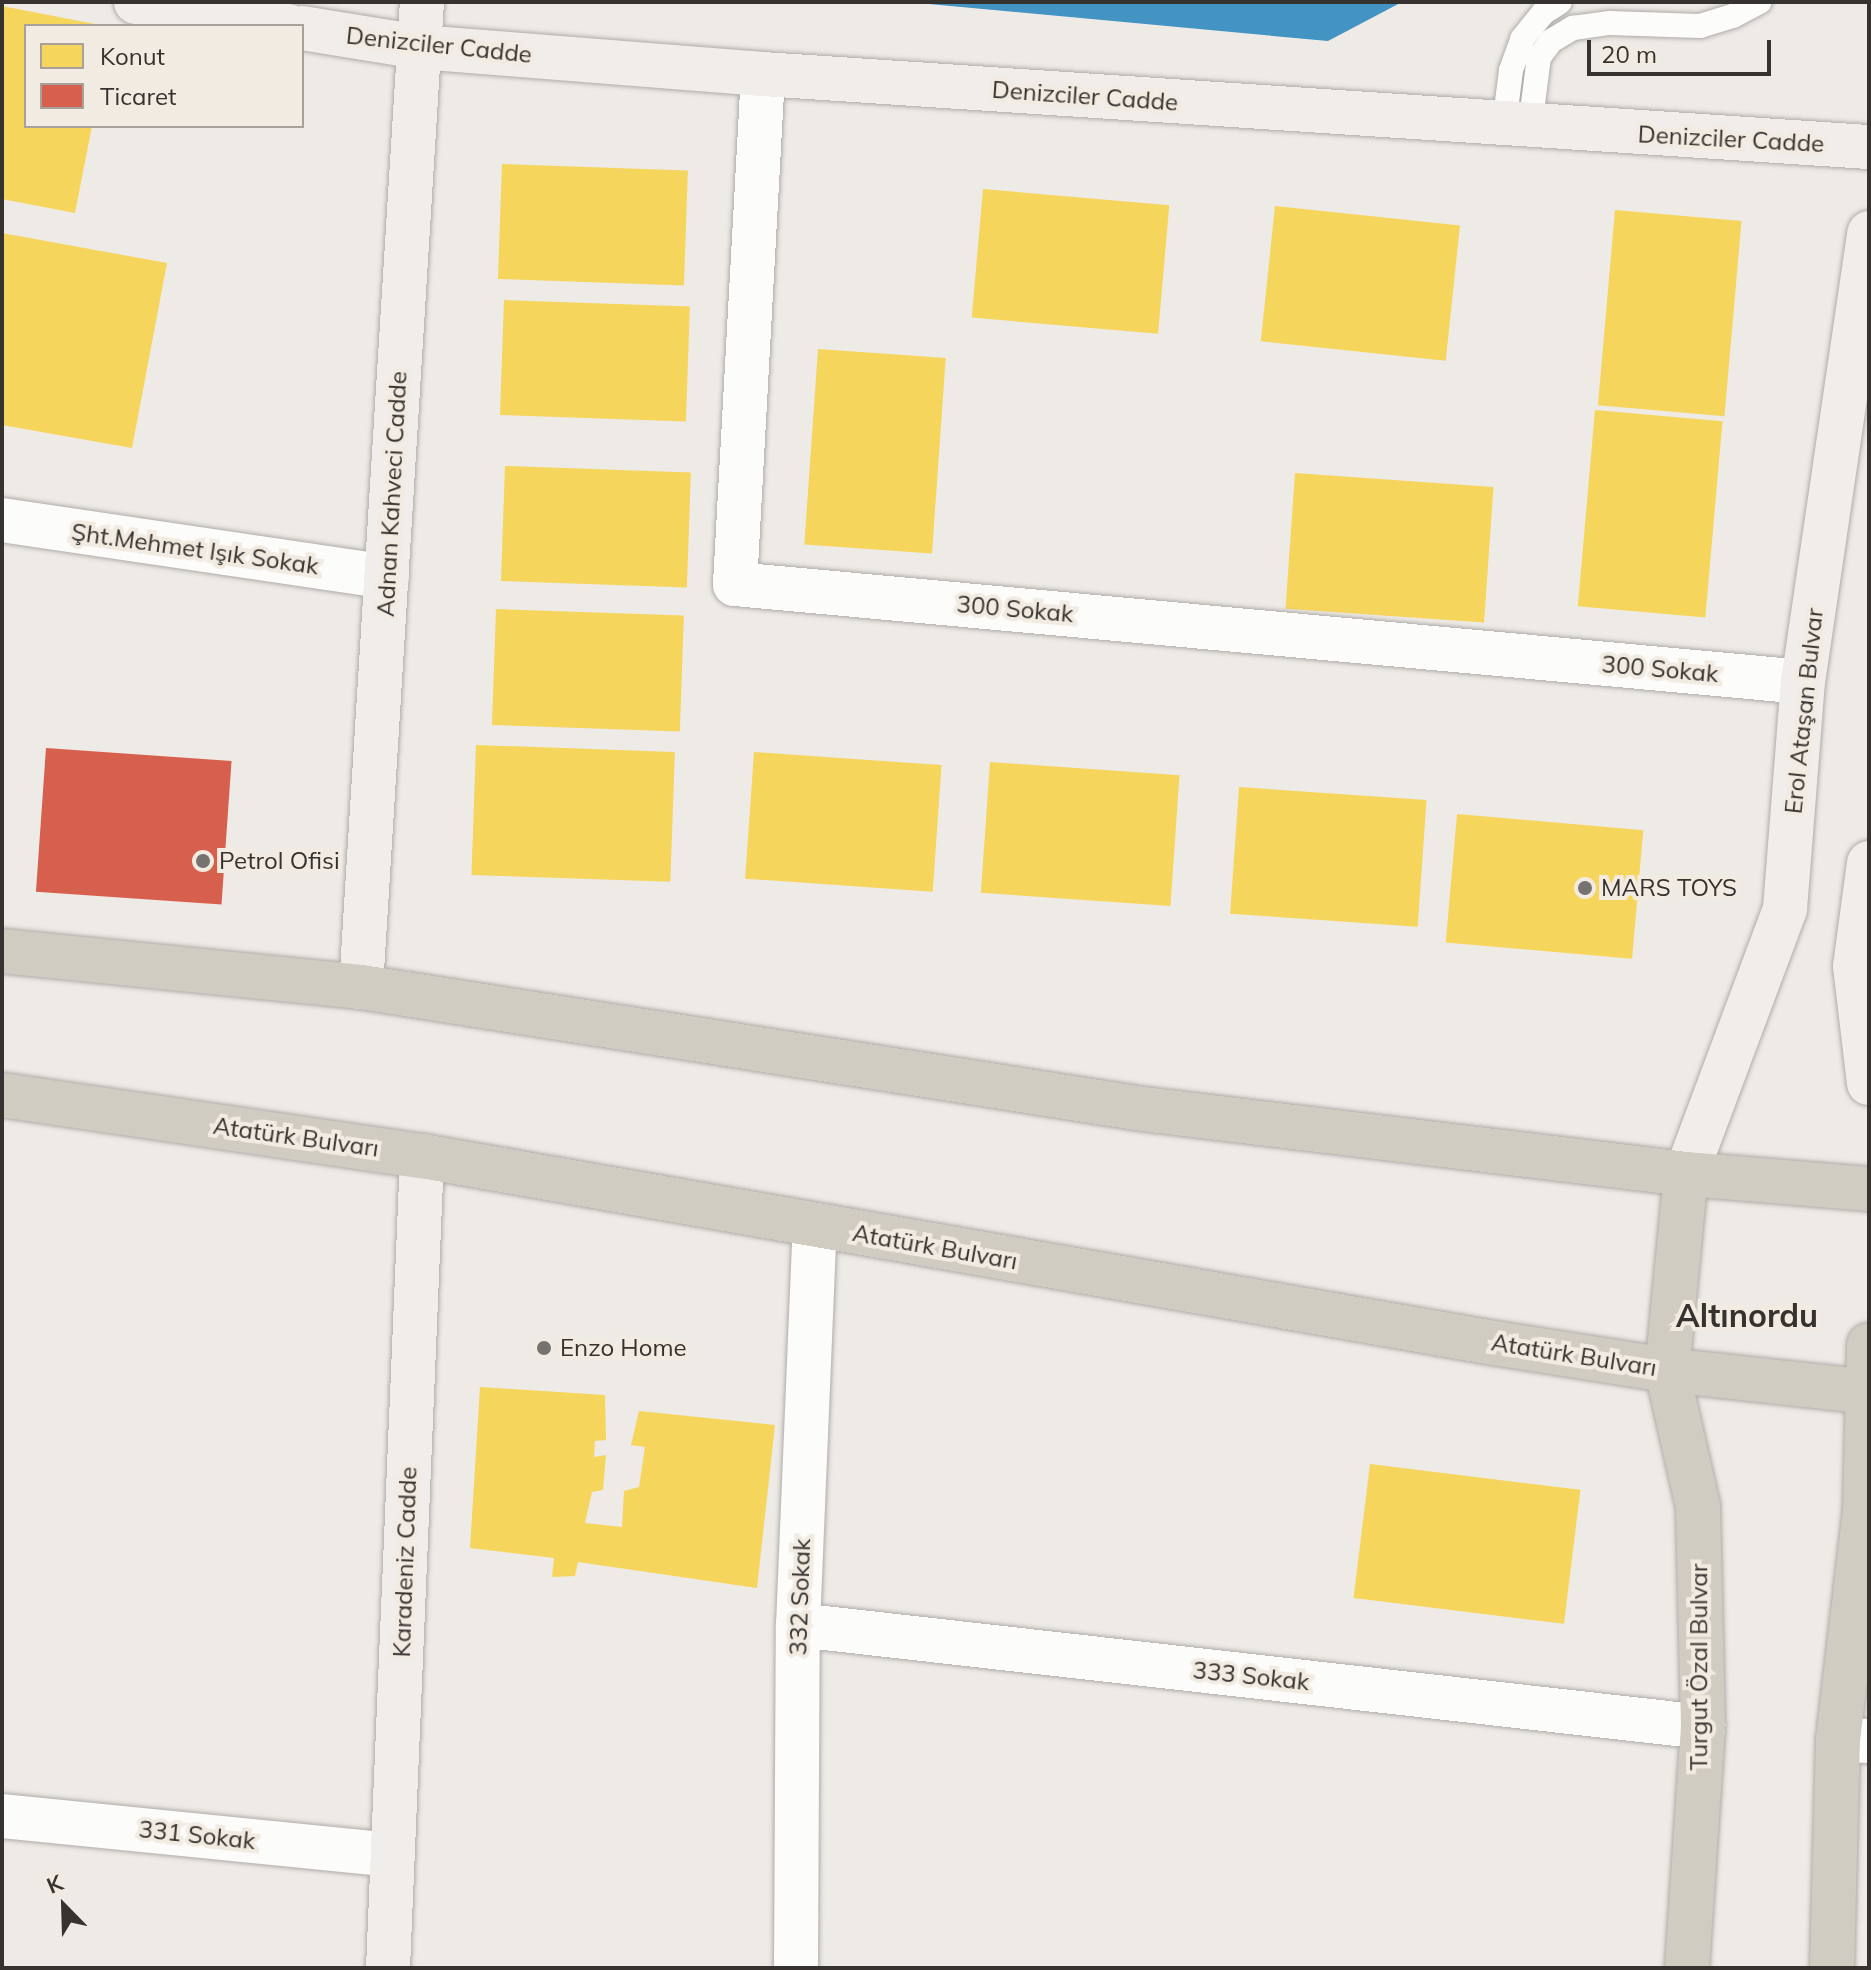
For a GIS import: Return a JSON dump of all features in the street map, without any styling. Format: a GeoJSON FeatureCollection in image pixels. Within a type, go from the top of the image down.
{"type":"FeatureCollection","features":[{"type":"Feature","properties":{"kind":"highway"},"geometry":{"type":"LineString","coordinates":[[2,951],[361,987],[1143,1109],[1686,1174],[1869,1189]]}},
{"type":"Feature","properties":{"kind":"highway","name":"Atatürk Bulvarı"},"geometry":{"type":"LineString","coordinates":[[2,1095],[422,1156],[815,1226],[1667,1370],[1867,1392]]}},
{"type":"Feature","properties":{"kind":"highway","name":"Turgut Özal Bulvar"},"geometry":{"type":"LineString","coordinates":[[1686,1174],[1667,1370],[1698,1506],[1703,1727],[1687,1968]]}},
{"type":"Feature","properties":{"kind":"highway"},"geometry":{"type":"LineString","coordinates":[[1832,1968],[1854,1740],[1869,1345]]}},
{"type":"Feature","properties":{"kind":"street"},"geometry":{"type":"LineString","coordinates":[[136,2],[275,24]]}},
{"type":"Feature","properties":{"kind":"street","name":"Adnan Kahveci Cadde"},"geometry":{"type":"LineString","coordinates":[[361,987],[422,2]]}},
{"type":"Feature","properties":{"kind":"street","name":"Denizciler Cadde"},"geometry":{"type":"LineString","coordinates":[[304,28],[419,47],[763,74],[1869,147]]}},
{"type":"Feature","properties":{"kind":"street","name":"300 Sokak"},"geometry":{"type":"LineString","coordinates":[[763,74],[735,584],[1803,682]]}},
{"type":"Feature","properties":{"kind":"street","name":"Erol Ataşan Bulvar"},"geometry":{"type":"LineString","coordinates":[[1686,1174],[1785,909],[1803,682],[1869,233]]}},
{"type":"Feature","properties":{"kind":"street","name":"Şht.Mehmet lşık Sokak"},"geometry":{"type":"LineString","coordinates":[[2,520],[387,577]]}},
{"type":"Feature","properties":{"kind":"street"},"geometry":{"type":"LineString","coordinates":[[1869,863],[1855,966],[1869,1083]]}},
{"type":"Feature","properties":{"kind":"street","name":"Karadeniz Cadde"},"geometry":{"type":"LineString","coordinates":[[388,1968],[422,1156]]}},
{"type":"Feature","properties":{"kind":"street","name":"332 Sokak"},"geometry":{"type":"LineString","coordinates":[[796,1968],[798,1625],[815,1226]]}},
{"type":"Feature","properties":{"kind":"street","name":"333 Sokak"},"geometry":{"type":"LineString","coordinates":[[798,1625],[1703,1727]]}},
{"type":"Feature","properties":{"kind":"street","name":"331 Sokak"},"geometry":{"type":"LineString","coordinates":[[2,1816],[392,1855]]}},
{"type":"Feature","properties":{"kind":"lane"},"geometry":{"type":"LineString","coordinates":[[1517,126],[1511,70],[1522,39],[1543,13],[1560,2]]}},
{"type":"Feature","properties":{"kind":"lane"},"geometry":{"type":"LineString","coordinates":[[1517,126],[1539,57],[1551,41],[1573,28],[1610,23],[1700,26],[1733,16],[1759,2]]}},
{"type":"Feature","properties":{"kind":"building: Konut"},"geometry":{"type":"Polygon","coordinates":[[[2,6],[95,24],[24,24],[24,128],[92,128],[75,213],[2,199],[2,6]]]}},
{"type":"Feature","properties":{"kind":"building: Konut"},"geometry":{"type":"Polygon","coordinates":[[[502,164],[688,170],[684,285],[498,279],[502,164]]]}},
{"type":"Feature","properties":{"kind":"building: Konut"},"geometry":{"type":"Polygon","coordinates":[[[983,189],[1169,205],[1158,334],[972,318],[983,189]]]}},
{"type":"Feature","properties":{"kind":"building: Konut"},"geometry":{"type":"Polygon","coordinates":[[[1275,206],[1460,225],[1446,361],[1261,341],[1275,206]]]}},
{"type":"Feature","properties":{"kind":"building: Konut"},"geometry":{"type":"Polygon","coordinates":[[[1615,210],[1742,221],[1724,416],[1598,405],[1615,210]]]}},
{"type":"Feature","properties":{"kind":"building: Konut"},"geometry":{"type":"Polygon","coordinates":[[[2,233],[167,263],[132,448],[2,425],[2,233]]]}},
{"type":"Feature","properties":{"kind":"building: Konut"},"geometry":{"type":"Polygon","coordinates":[[[504,300],[690,306],[686,421],[500,415],[504,300]]]}},
{"type":"Feature","properties":{"kind":"building: Konut"},"geometry":{"type":"Polygon","coordinates":[[[818,349],[946,358],[932,553],[804,545],[818,349]]]}},
{"type":"Feature","properties":{"kind":"building: Konut"},"geometry":{"type":"Polygon","coordinates":[[[1595,410],[1723,421],[1705,617],[1578,606],[1595,410]]]}},
{"type":"Feature","properties":{"kind":"building: Konut"},"geometry":{"type":"Polygon","coordinates":[[[505,466],[691,472],[687,587],[501,581],[505,466]]]}},
{"type":"Feature","properties":{"kind":"building: Konut"},"geometry":{"type":"Polygon","coordinates":[[[1295,473],[1494,487],[1484,623],[1286,609],[1295,473]]]}},
{"type":"Feature","properties":{"kind":"building: Konut"},"geometry":{"type":"Polygon","coordinates":[[[496,609],[684,616],[680,731],[492,725],[496,609]]]}},
{"type":"Feature","properties":{"kind":"building: Konut"},"geometry":{"type":"Polygon","coordinates":[[[476,745],[675,752],[670,882],[471,875],[476,745]]]}},
{"type":"Feature","properties":{"kind":"building: Konut"},"geometry":{"type":"Polygon","coordinates":[[[754,752],[942,765],[933,892],[745,879],[754,752]]]}},
{"type":"Feature","properties":{"kind":"building: Konut"},"geometry":{"type":"Polygon","coordinates":[[[990,762],[1180,775],[1170,906],[981,893],[990,762]]]}},
{"type":"Feature","properties":{"kind":"building: Konut"},"geometry":{"type":"Polygon","coordinates":[[[1239,787],[1427,800],[1418,927],[1230,914],[1239,787]]]}},
{"type":"Feature","properties":{"kind":"building: Konut"},"geometry":{"type":"Polygon","coordinates":[[[1457,814],[1643,830],[1632,959],[1446,943],[1457,814]]]}},
{"type":"Feature","properties":{"kind":"building: Konut"},"geometry":{"type":"Polygon","coordinates":[[[480,1387],[605,1395],[606,1440],[595,1441],[594,1457],[606,1455],[603,1490],[592,1492],[585,1523],[622,1527],[624,1491],[639,1487],[645,1447],[631,1445],[639,1411],[775,1425],[757,1588],[578,1562],[575,1576],[552,1577],[554,1558],[470,1548],[480,1387]]]}},
{"type":"Feature","properties":{"kind":"building: Konut"},"geometry":{"type":"Polygon","coordinates":[[[1370,1464],[1580,1490],[1564,1624],[1354,1598],[1370,1464]]]}},
{"type":"Feature","properties":{"kind":"building: Ticaret"},"geometry":{"type":"Polygon","coordinates":[[[46,748],[232,761],[222,905],[36,892],[46,748]]]}},
{"type":"Feature","properties":{"kind":"building: Okul"},"geometry":{"type":"Polygon","coordinates":[[[907,2],[1402,2],[1328,41],[907,2]]]}},
{"type":"Feature","properties":{"kind":"place","name":"Petrol Ofisi"},"geometry":{"type":"Point","coordinates":[203,861]}},
{"type":"Feature","properties":{"kind":"place","name":"MARS TOYS"},"geometry":{"type":"Point","coordinates":[1585,888]}},
{"type":"Feature","properties":{"kind":"place","name":"Enzo Home"},"geometry":{"type":"Point","coordinates":[544,1348]}},
{"type":"Feature","properties":{"kind":"district","name":"Altınordu"},"geometry":{"type":"Point","coordinates":[1747,1315]}}]}
